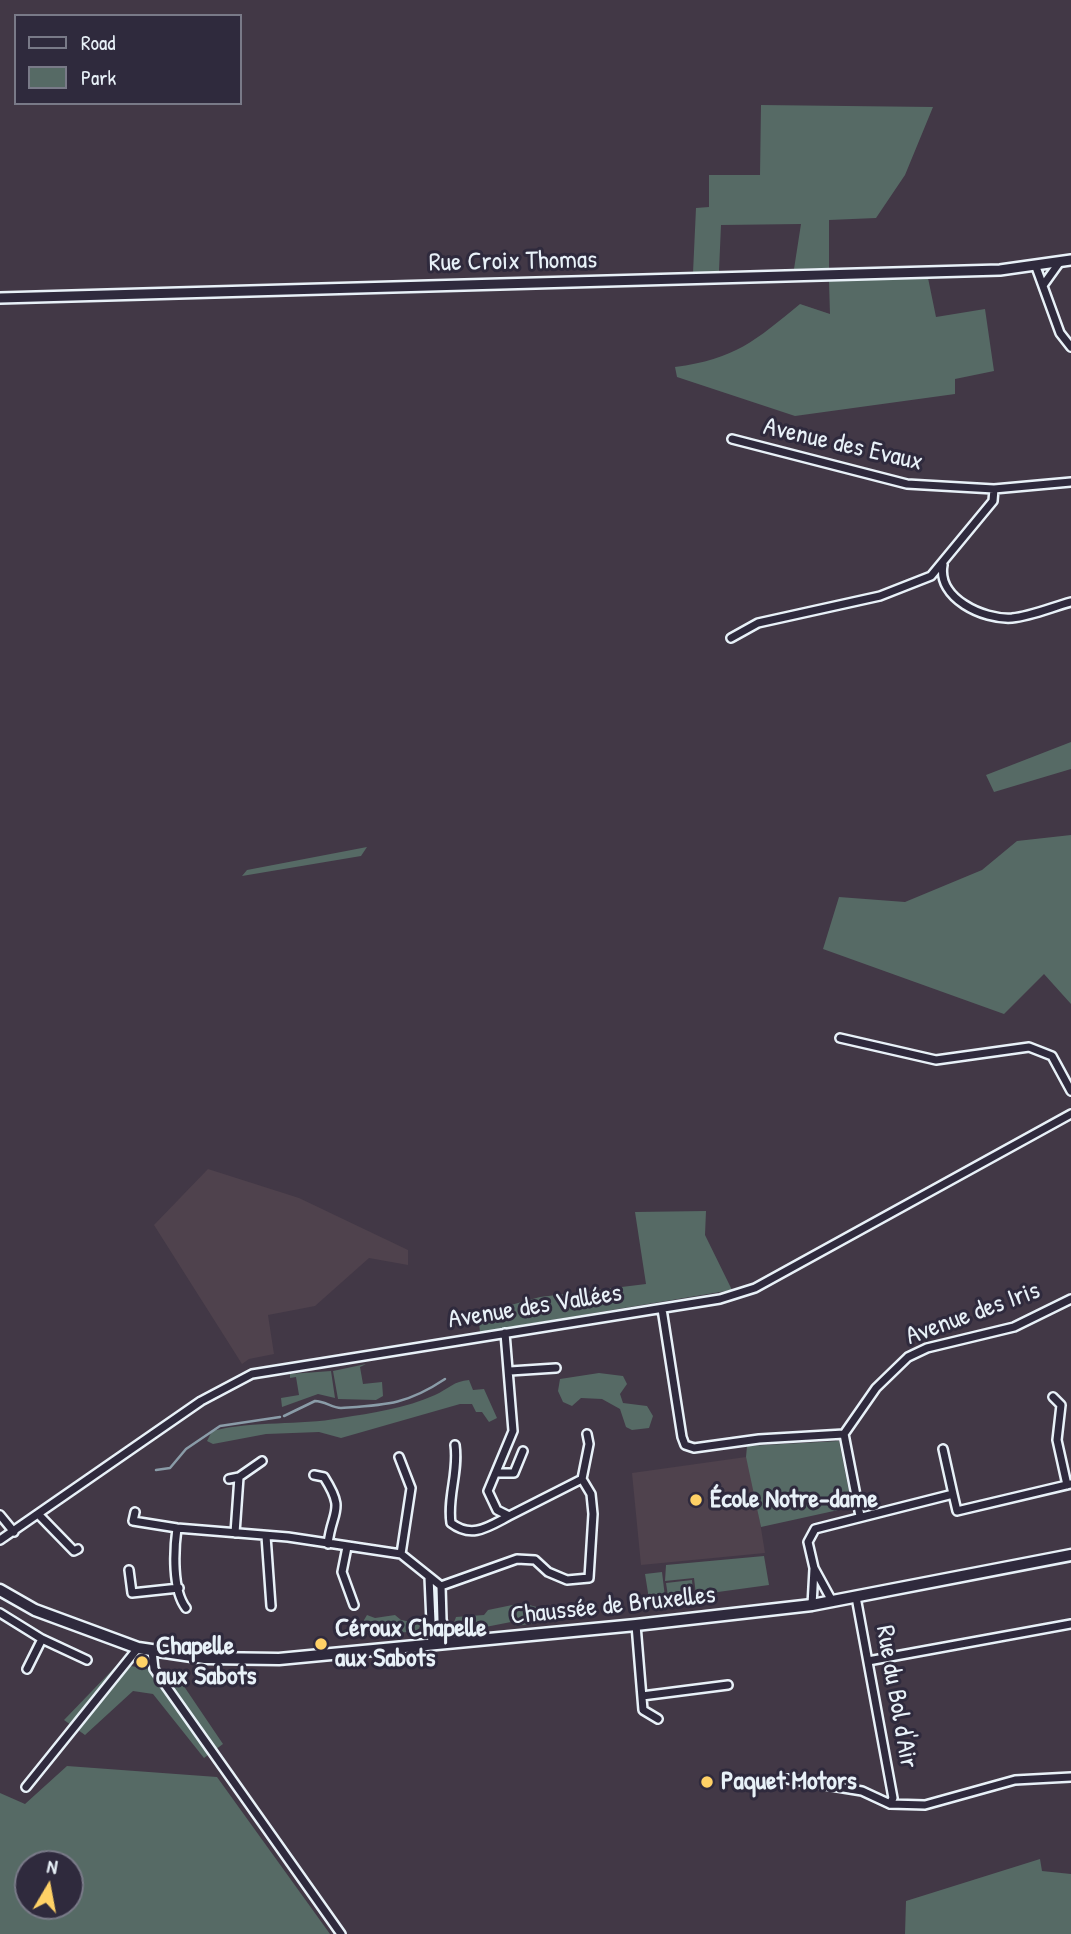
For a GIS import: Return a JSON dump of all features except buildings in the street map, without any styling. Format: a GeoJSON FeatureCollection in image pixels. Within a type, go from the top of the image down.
{"type":"FeatureCollection","features":[{"type":"Feature","properties":{"kind":"main road","name":"Chaussée de Bruxelles"},"geometry":{"type":"LineString","coordinates":[[0,1590],[35,1610],[138,1648],[205,1658],[279,1659],[636,1625],[812,1605],[1071,1555]]}},
{"type":"Feature","properties":{"kind":"street","name":"Rue Croix Thomas"},"geometry":{"type":"LineString","coordinates":[[0,298],[1036,267],[1071,260]]}},
{"type":"Feature","properties":{"kind":"street"},"geometry":{"type":"LineString","coordinates":[[1044,284],[1059,263]]}},
{"type":"Feature","properties":{"kind":"street"},"geometry":{"type":"LineString","coordinates":[[1036,267],[1044,284]]}},
{"type":"Feature","properties":{"kind":"street"},"geometry":{"type":"LineString","coordinates":[[1036,267],[1060,333],[1071,347]]}},
{"type":"Feature","properties":{"kind":"street","name":"Avenue des Evaux"},"geometry":{"type":"LineString","coordinates":[[732,439],[907,484],[994,489],[1071,481]]}},
{"type":"Feature","properties":{"kind":"street"},"geometry":{"type":"LineString","coordinates":[[731,638],[758,623],[780,616],[880,596],[931,576],[993,501],[994,489]]}},
{"type":"Feature","properties":{"kind":"street"},"geometry":{"type":"LineString","coordinates":[[943,563],[941,574],[947,589],[984,614],[1013,618],[1071,602]]}},
{"type":"Feature","properties":{"kind":"street"},"geometry":{"type":"LineString","coordinates":[[840,1038],[936,1060],[1029,1047],[1052,1056],[1071,1091]]}},
{"type":"Feature","properties":{"kind":"street","name":"Avenue des Vallées"},"geometry":{"type":"LineString","coordinates":[[0,1540],[201,1401],[252,1374],[662,1309],[720,1299],[755,1288],[1071,1114]]}},
{"type":"Feature","properties":{"kind":"street","name":"Avenue des Iris"},"geometry":{"type":"LineString","coordinates":[[844,1434],[876,1388],[908,1357],[927,1348],[1014,1327],[1071,1298]]}},
{"type":"Feature","properties":{"kind":"street"},"geometry":{"type":"LineString","coordinates":[[662,1309],[685,1445],[694,1448],[759,1439],[844,1434],[860,1516]]}},
{"type":"Feature","properties":{"kind":"street"},"geometry":{"type":"LineString","coordinates":[[505,1333],[513,1432],[488,1490],[490,1501],[497,1510],[509,1516]]}},
{"type":"Feature","properties":{"kind":"street"},"geometry":{"type":"LineString","coordinates":[[510,1371],[556,1368]]}},
{"type":"Feature","properties":{"kind":"street"},"geometry":{"type":"LineString","coordinates":[[943,1449],[957,1511],[1069,1485],[1057,1440],[1061,1405],[1053,1397]]}},
{"type":"Feature","properties":{"kind":"street"},"geometry":{"type":"LineString","coordinates":[[441,1586],[517,1559],[535,1560],[548,1572],[567,1580],[589,1578],[593,1514],[591,1494],[582,1479],[589,1444],[587,1434]]}},
{"type":"Feature","properties":{"kind":"street"},"geometry":{"type":"LineString","coordinates":[[456,1445],[457,1457],[449,1509],[451,1523],[462,1531],[476,1532],[582,1479]]}},
{"type":"Feature","properties":{"kind":"street"},"geometry":{"type":"LineString","coordinates":[[496,1473],[514,1474],[523,1451]]}},
{"type":"Feature","properties":{"kind":"street"},"geometry":{"type":"LineString","coordinates":[[399,1457],[411,1488],[401,1554]]}},
{"type":"Feature","properties":{"kind":"street"},"geometry":{"type":"LineString","coordinates":[[229,1479],[239,1477],[262,1461]]}},
{"type":"Feature","properties":{"kind":"street"},"geometry":{"type":"LineString","coordinates":[[314,1475],[324,1477],[337,1497],[338,1510],[328,1544]]}},
{"type":"Feature","properties":{"kind":"street"},"geometry":{"type":"LineString","coordinates":[[235,1533],[239,1477]]}},
{"type":"Feature","properties":{"kind":"street"},"geometry":{"type":"LineString","coordinates":[[832,1601],[814,1568],[808,1542],[815,1529],[953,1494]]}},
{"type":"Feature","properties":{"kind":"street"},"geometry":{"type":"LineString","coordinates":[[135,1512],[133,1521],[177,1528],[266,1536],[401,1554],[417,1564],[441,1586]]}},
{"type":"Feature","properties":{"kind":"street"},"geometry":{"type":"LineString","coordinates":[[0,1515],[12,1534]]}},
{"type":"Feature","properties":{"kind":"street"},"geometry":{"type":"LineString","coordinates":[[39,1515],[74,1551],[78,1549]]}},
{"type":"Feature","properties":{"kind":"street"},"geometry":{"type":"LineString","coordinates":[[177,1528],[175,1546],[179,1600],[186,1608]]}},
{"type":"Feature","properties":{"kind":"street","name":"Avenue des Vallées"},"geometry":{"type":"LineString","coordinates":[[0,1546],[12,1534]]}},
{"type":"Feature","properties":{"kind":"street"},"geometry":{"type":"LineString","coordinates":[[266,1536],[271,1606]]}},
{"type":"Feature","properties":{"kind":"street"},"geometry":{"type":"LineString","coordinates":[[347,1547],[342,1572],[354,1605]]}},
{"type":"Feature","properties":{"kind":"street"},"geometry":{"type":"LineString","coordinates":[[812,1605],[814,1568]]}},
{"type":"Feature","properties":{"kind":"street"},"geometry":{"type":"LineString","coordinates":[[129,1570],[132,1593],[178,1587]]}},
{"type":"Feature","properties":{"kind":"street"},"geometry":{"type":"LineString","coordinates":[[429,1577],[432,1645]]}},
{"type":"Feature","properties":{"kind":"street"},"geometry":{"type":"LineString","coordinates":[[441,1586],[442,1620],[450,1643]]}},
{"type":"Feature","properties":{"kind":"street","name":"Rue du Bol d'Air"},"geometry":{"type":"LineString","coordinates":[[856,1597],[893,1798],[890,1804]]}},
{"type":"Feature","properties":{"kind":"street"},"geometry":{"type":"LineString","coordinates":[[0,1613],[42,1639],[88,1660]]}},
{"type":"Feature","properties":{"kind":"street"},"geometry":{"type":"LineString","coordinates":[[867,1661],[1071,1624]]}},
{"type":"Feature","properties":{"kind":"street"},"geometry":{"type":"LineString","coordinates":[[636,1625],[643,1710],[657,1719]]}},
{"type":"Feature","properties":{"kind":"street"},"geometry":{"type":"LineString","coordinates":[[27,1669],[42,1639]]}},
{"type":"Feature","properties":{"kind":"street"},"geometry":{"type":"LineString","coordinates":[[26,1787],[138,1648]]}},
{"type":"Feature","properties":{"kind":"street"},"geometry":{"type":"LineString","coordinates":[[152,1651],[154,1669],[341,1934]]}},
{"type":"Feature","properties":{"kind":"street"},"geometry":{"type":"LineString","coordinates":[[642,1696],[728,1685]]}},
{"type":"Feature","properties":{"kind":"street"},"geometry":{"type":"LineString","coordinates":[[788,1779],[862,1791],[890,1804],[925,1805],[1015,1780],[1071,1777]]}},
{"type":"Feature","properties":{"kind":"shaded area"},"geometry":{"type":"Polygon","coordinates":[[[208,1169],[299,1198],[408,1250],[408,1265],[369,1258],[315,1306],[268,1315],[274,1354],[249,1359],[242,1364],[154,1225],[208,1169]]]}},
{"type":"Feature","properties":{"kind":"shaded area","name":"École Notre-dame"},"geometry":{"type":"Polygon","coordinates":[[[746,1457],[753,1479],[765,1553],[641,1565],[632,1473],[746,1457]]]}},
{"type":"Feature","properties":{"kind":"green space"},"geometry":{"type":"Polygon","coordinates":[[[761,105],[933,107],[905,175],[876,218],[829,220],[829,268],[794,269],[801,224],[721,225],[719,271],[693,273],[696,208],[709,207],[709,175],[760,175],[761,105]]]}},
{"type":"Feature","properties":{"kind":"green space"},"geometry":{"type":"Polygon","coordinates":[[[928,278],[936,317],[985,309],[994,371],[955,379],[955,394],[795,416],[677,377],[675,367],[714,359],[743,346],[800,304],[830,314],[829,281],[928,278]]]}},
{"type":"Feature","properties":{"kind":"green space"},"geometry":{"type":"Polygon","coordinates":[[[1071,742],[1071,769],[994,792],[986,775],[1071,742]]]}},
{"type":"Feature","properties":{"kind":"green space"},"geometry":{"type":"Polygon","coordinates":[[[1071,835],[1071,1004],[1044,974],[1004,1014],[823,949],[839,897],[905,902],[982,870],[1017,841],[1071,835]]]}},
{"type":"Feature","properties":{"kind":"green space"},"geometry":{"type":"Polygon","coordinates":[[[367,847],[361,856],[242,876],[247,870],[367,847]]]}},
{"type":"Feature","properties":{"kind":"green space"},"geometry":{"type":"Polygon","coordinates":[[[706,1211],[705,1235],[732,1290],[480,1332],[478,1314],[540,1297],[646,1284],[635,1212],[706,1211]]]}},
{"type":"Feature","properties":{"kind":"green space"},"geometry":{"type":"Polygon","coordinates":[[[366,1364],[360,1367],[363,1384],[382,1382],[383,1396],[376,1400],[338,1399],[333,1371],[366,1364]]]}},
{"type":"Feature","properties":{"kind":"green space"},"geometry":{"type":"Polygon","coordinates":[[[331,1371],[335,1398],[318,1394],[282,1407],[281,1398],[299,1395],[296,1377],[290,1378],[290,1374],[331,1371]]]}},
{"type":"Feature","properties":{"kind":"green space"},"geometry":{"type":"Polygon","coordinates":[[[599,1373],[623,1376],[627,1384],[620,1394],[623,1403],[647,1406],[653,1416],[649,1428],[632,1430],[626,1427],[620,1409],[602,1399],[581,1398],[572,1406],[563,1402],[558,1391],[560,1379],[599,1373]]]}},
{"type":"Feature","properties":{"kind":"green space"},"geometry":{"type":"Polygon","coordinates":[[[469,1380],[473,1390],[484,1389],[497,1418],[489,1422],[482,1412],[476,1412],[472,1404],[460,1404],[341,1438],[319,1432],[266,1434],[213,1444],[207,1441],[212,1431],[228,1428],[325,1420],[389,1409],[424,1400],[469,1380]]]}},
{"type":"Feature","properties":{"kind":"green space"},"geometry":{"type":"Polygon","coordinates":[[[839,1441],[852,1507],[761,1527],[746,1457],[747,1446],[839,1441]]]}},
{"type":"Feature","properties":{"kind":"green space"},"geometry":{"type":"Polygon","coordinates":[[[764,1556],[769,1585],[696,1595],[694,1578],[665,1581],[666,1565],[764,1556]]]}},
{"type":"Feature","properties":{"kind":"green space"},"geometry":{"type":"Polygon","coordinates":[[[662,1572],[665,1597],[649,1599],[645,1574],[662,1572]]]}},
{"type":"Feature","properties":{"kind":"green space"},"geometry":{"type":"Polygon","coordinates":[[[692,1580],[693,1593],[668,1596],[666,1583],[692,1580]]]}},
{"type":"Feature","properties":{"kind":"green space"},"geometry":{"type":"Polygon","coordinates":[[[522,1603],[544,1609],[558,1607],[562,1619],[516,1626],[511,1622],[460,1632],[452,1628],[456,1617],[484,1615],[488,1610],[522,1603]]]}},
{"type":"Feature","properties":{"kind":"green space"},"geometry":{"type":"Polygon","coordinates":[[[367,1615],[375,1618],[395,1615],[401,1620],[420,1626],[417,1632],[367,1633],[364,1620],[367,1615]]]}},
{"type":"Feature","properties":{"kind":"green space"},"geometry":{"type":"Polygon","coordinates":[[[118,1664],[175,1673],[223,1744],[204,1758],[153,1694],[133,1691],[85,1735],[64,1720],[118,1664]]]}},
{"type":"Feature","properties":{"kind":"green space"},"geometry":{"type":"Polygon","coordinates":[[[67,1766],[217,1777],[330,1934],[0,1934],[0,1793],[25,1804],[67,1766]]]}},
{"type":"Feature","properties":{"kind":"green space"},"geometry":{"type":"Polygon","coordinates":[[[1040,1859],[1042,1871],[1071,1874],[1071,1934],[905,1934],[906,1901],[1040,1859]]]}},
{"type":"Feature","properties":{"kind":"waterway"},"geometry":{"type":"LineString","coordinates":[[284,1416],[315,1401],[341,1408],[395,1402],[418,1394],[445,1379]]}},
{"type":"Feature","properties":{"kind":"waterway"},"geometry":{"type":"LineString","coordinates":[[156,1470],[170,1468],[186,1449],[220,1426],[280,1417]]}},
{"type":"Feature","properties":{"kind":"place","name":"École Notre-dame"},"geometry":{"type":"Point","coordinates":[696,1500]}},
{"type":"Feature","properties":{"kind":"place","name":"Céroux Chapelle aux Sabots"},"geometry":{"type":"Point","coordinates":[321,1644]}},
{"type":"Feature","properties":{"kind":"place","name":"Chapelle aux Sabots"},"geometry":{"type":"Point","coordinates":[142,1662]}},
{"type":"Feature","properties":{"kind":"place","name":"Paquet Motors"},"geometry":{"type":"Point","coordinates":[707,1782]}}]}
